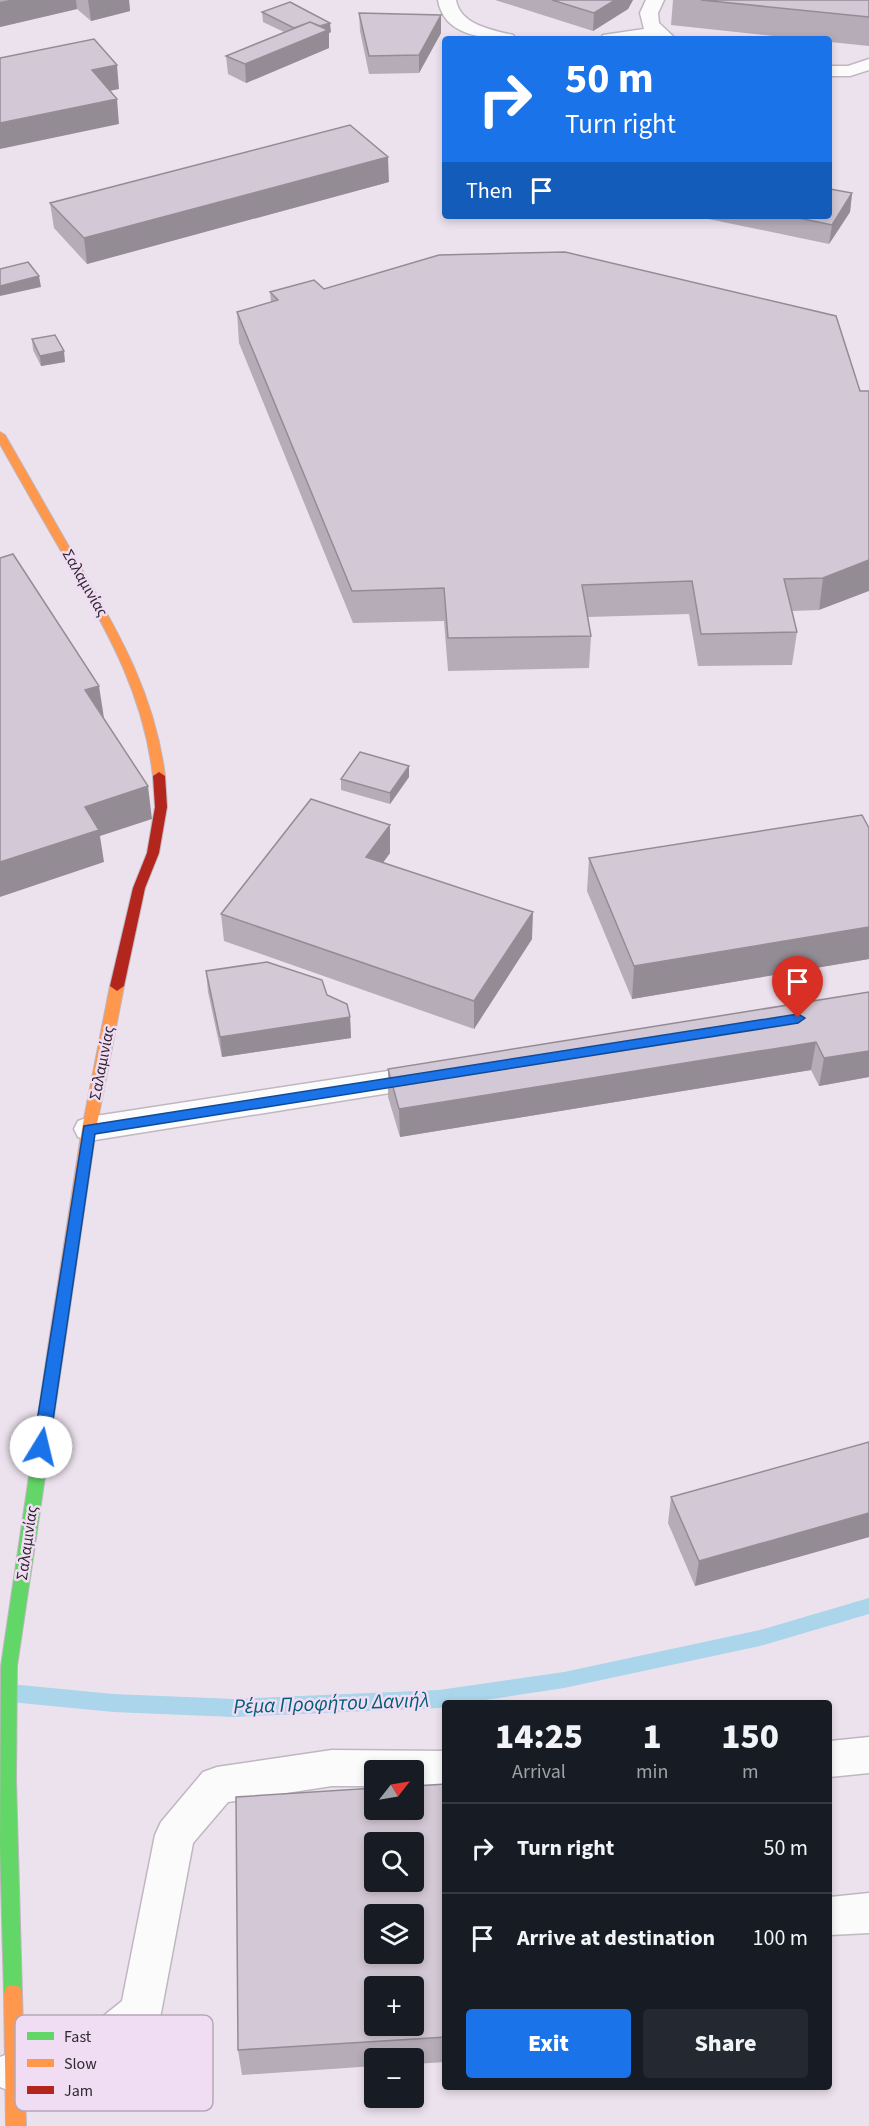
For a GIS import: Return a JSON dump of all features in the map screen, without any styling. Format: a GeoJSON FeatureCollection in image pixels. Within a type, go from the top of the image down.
{"type":"FeatureCollection","features":[{"type":"Feature","properties":{"kind":"street","name":"Σαλαμινίας"},"geometry":{"type":"LineString","coordinates":[[0,435],[132,670],[157,749],[161,807],[153,853],[140,888],[124,951],[89,1129],[9,1666],[6,1732],[15,2072]]}},
{"type":"Feature","properties":{"kind":"street","name":"Σαλαμινίας"},"geometry":{"type":"LineString","coordinates":[[16,2111],[16,2126]]}},
{"type":"Feature","properties":{"kind":"lane"},"geometry":{"type":"LineString","coordinates":[[447,0],[450,12],[460,21],[475,30],[496,36]]}},
{"type":"Feature","properties":{"kind":"lane"},"geometry":{"type":"LineString","coordinates":[[655,0],[649,13],[650,25],[663,36]]}},
{"type":"Feature","properties":{"kind":"lane"},"geometry":{"type":"LineString","coordinates":[[832,71],[850,71],[869,64]]}},
{"type":"Feature","properties":{"kind":"lane"},"geometry":{"type":"LineString","coordinates":[[89,1129],[455,1072]]}},
{"type":"Feature","properties":{"kind":"lane"},"geometry":{"type":"LineString","coordinates":[[832,1759],[869,1755]]}},
{"type":"Feature","properties":{"kind":"lane"},"geometry":{"type":"LineString","coordinates":[[138,2015],[140,2013],[174,1834],[217,1785],[332,1768],[442,1769]]}},
{"type":"Feature","properties":{"kind":"lane"},"geometry":{"type":"LineString","coordinates":[[832,1916],[869,1913]]}},
{"type":"Feature","properties":{"kind":"building"},"geometry":{"type":"Polygon","coordinates":[[[552,0],[615,0],[594,13],[552,0]]]}},
{"type":"Feature","properties":{"kind":"building"},"geometry":{"type":"Polygon","coordinates":[[[701,0],[869,0],[869,17],[701,0]]]}},
{"type":"Feature","properties":{"kind":"building"},"geometry":{"type":"Polygon","coordinates":[[[290,2],[330,23],[320,26],[310,22],[294,28],[262,12],[290,2]]]}},
{"type":"Feature","properties":{"kind":"building"},"geometry":{"type":"Polygon","coordinates":[[[359,13],[441,15],[419,55],[369,56],[359,13]]]}},
{"type":"Feature","properties":{"kind":"building"},"geometry":{"type":"Polygon","coordinates":[[[310,22],[328,30],[245,64],[226,56],[310,22]]]}},
{"type":"Feature","properties":{"kind":"building"},"geometry":{"type":"Polygon","coordinates":[[[94,39],[117,65],[92,70],[117,99],[0,123],[0,58],[94,39]]]}},
{"type":"Feature","properties":{"kind":"building"},"geometry":{"type":"Polygon","coordinates":[[[350,125],[388,157],[84,238],[50,203],[350,125]]]}},
{"type":"Feature","properties":{"kind":"building"},"geometry":{"type":"Polygon","coordinates":[[[832,189],[852,193],[832,225],[803,219],[832,219],[832,189]]]}},
{"type":"Feature","properties":{"kind":"building"},"geometry":{"type":"Polygon","coordinates":[[[565,252],[836,316],[860,391],[869,391],[869,560],[823,578],[784,579],[797,632],[701,634],[692,581],[582,585],[591,636],[448,638],[444,588],[352,591],[237,312],[278,300],[270,292],[314,280],[324,289],[439,255],[565,252]]]}},
{"type":"Feature","properties":{"kind":"building"},"geometry":{"type":"Polygon","coordinates":[[[28,262],[39,276],[0,286],[0,269],[28,262]]]}},
{"type":"Feature","properties":{"kind":"building"},"geometry":{"type":"Polygon","coordinates":[[[55,335],[64,351],[40,356],[32,339],[55,335]]]}},
{"type":"Feature","properties":{"kind":"building"},"geometry":{"type":"Polygon","coordinates":[[[13,554],[99,686],[85,690],[148,786],[85,807],[99,830],[0,862],[0,558],[13,554]]]}},
{"type":"Feature","properties":{"kind":"building"},"geometry":{"type":"Polygon","coordinates":[[[360,752],[409,766],[390,793],[341,779],[360,752]]]}},
{"type":"Feature","properties":{"kind":"building"},"geometry":{"type":"Polygon","coordinates":[[[311,799],[390,825],[366,857],[533,912],[474,1001],[221,914],[311,799]]]}},
{"type":"Feature","properties":{"kind":"building"},"geometry":{"type":"Polygon","coordinates":[[[862,815],[869,828],[869,927],[634,966],[589,858],[862,815]]]}},
{"type":"Feature","properties":{"kind":"building"},"geometry":{"type":"Polygon","coordinates":[[[267,962],[322,980],[327,995],[347,1004],[350,1017],[220,1037],[206,971],[267,962]]]}},
{"type":"Feature","properties":{"kind":"building"},"geometry":{"type":"Polygon","coordinates":[[[869,992],[869,1051],[824,1058],[816,1042],[399,1109],[388,1069],[869,992]]]}},
{"type":"Feature","properties":{"kind":"building"},"geometry":{"type":"Polygon","coordinates":[[[869,1442],[869,1513],[699,1561],[671,1497],[869,1442]]]}},
{"type":"Feature","properties":{"kind":"building"},"geometry":{"type":"Polygon","coordinates":[[[442,1784],[442,2037],[238,2050],[236,1797],[364,1789],[364,1820],[424,1820],[424,1785],[442,1784]]]}},
{"type":"Feature","properties":{"kind":"waterway","name":"Ρέμα Προφήτου Δανιήλ"},"geometry":{"type":"LineString","coordinates":[[0,1692],[113,1703],[234,1708],[439,1699],[564,1680],[760,1638],[869,1606]]}},
{"type":"Feature","properties":{"kind":"traffic: fast"},"geometry":{"type":"LineString","coordinates":[[13,1994],[7,1780],[9,1666],[56,1348]]}},
{"type":"Feature","properties":{"kind":"traffic: slow"},"geometry":{"type":"LineString","coordinates":[[0,435],[117,641],[149,720],[156,748],[159,776]]}},
{"type":"Feature","properties":{"kind":"traffic: slow"},"geometry":{"type":"LineString","coordinates":[[56,1348],[89,1129],[117,986]]}},
{"type":"Feature","properties":{"kind":"traffic: slow"},"geometry":{"type":"LineString","coordinates":[[13,1994],[15,2082]]}},
{"type":"Feature","properties":{"kind":"traffic: slow"},"geometry":{"type":"LineString","coordinates":[[16,2111],[16,2126]]}},
{"type":"Feature","properties":{"kind":"traffic: jam"},"geometry":{"type":"LineString","coordinates":[[117,986],[139,888],[153,853],[161,807],[159,776]]}},
{"type":"Feature","properties":{"kind":"route"},"geometry":{"type":"LineString","coordinates":[[41,1447],[89,1129],[798,1018]]}}]}
